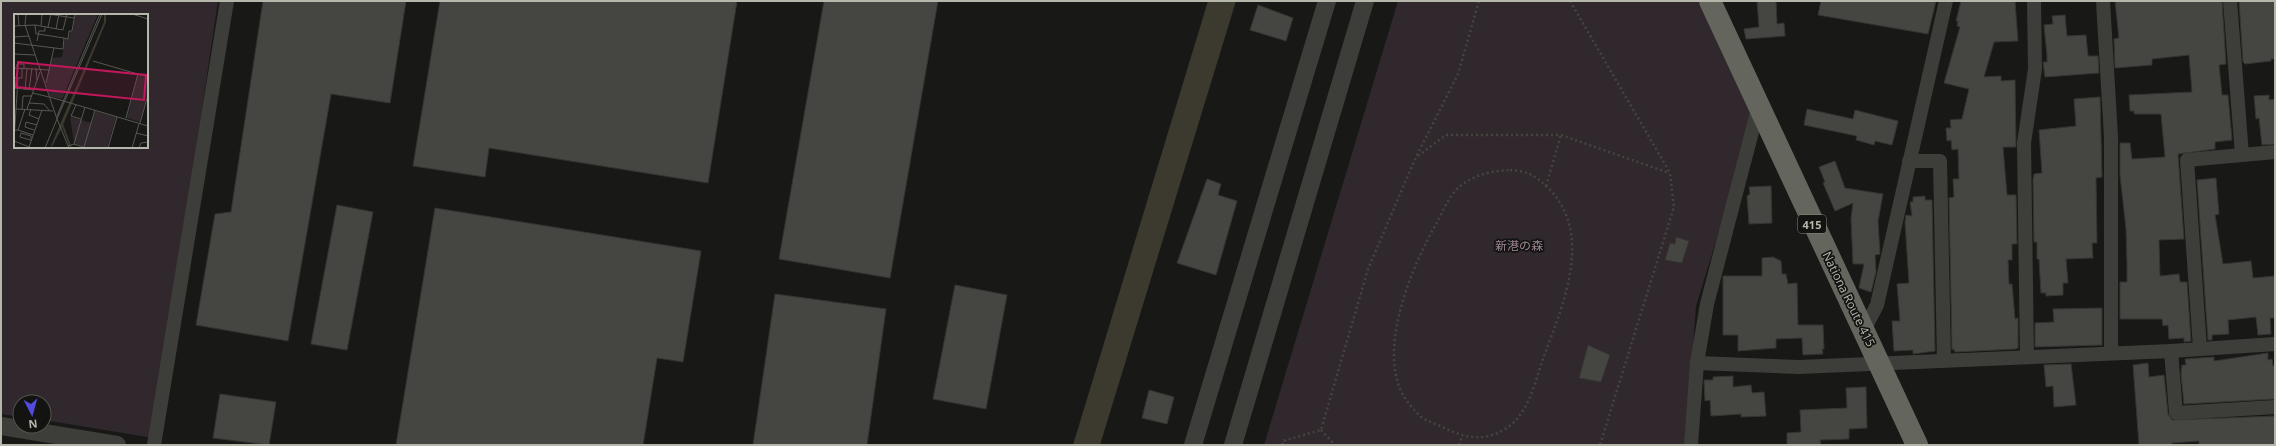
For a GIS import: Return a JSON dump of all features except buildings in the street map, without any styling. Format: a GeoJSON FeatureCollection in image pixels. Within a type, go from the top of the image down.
{"type":"FeatureCollection","features":[{"type":"Feature","properties":{"kind":"highway","name":"Nationa Route 415"},"geometry":{"type":"LineString","coordinates":[[1710,1],[1758,109],[1880,363],[1917,445]]}},
{"type":"Feature","properties":{"kind":"street"},"geometry":{"type":"LineString","coordinates":[[154,445],[227,1]]}},
{"type":"Feature","properties":{"kind":"street"},"geometry":{"type":"LineString","coordinates":[[1193,445],[1327,1]]}},
{"type":"Feature","properties":{"kind":"street"},"geometry":{"type":"LineString","coordinates":[[1233,445],[1365,1]]}},
{"type":"Feature","properties":{"kind":"street"},"geometry":{"type":"LineString","coordinates":[[1864,330],[1877,305],[1946,1]]}},
{"type":"Feature","properties":{"kind":"street"},"geometry":{"type":"LineString","coordinates":[[2027,357],[2024,143],[2035,69],[2034,1]]}},
{"type":"Feature","properties":{"kind":"street"},"geometry":{"type":"LineString","coordinates":[[2104,1],[2111,137],[2111,353]]}},
{"type":"Feature","properties":{"kind":"street"},"geometry":{"type":"LineString","coordinates":[[2230,1],[2242,155]]}},
{"type":"Feature","properties":{"kind":"street"},"geometry":{"type":"LineString","coordinates":[[1691,445],[1697,363],[1706,304],[1758,109]]}},
{"type":"Feature","properties":{"kind":"street"},"geometry":{"type":"LineString","coordinates":[[2200,348],[2187,160],[2275,152]]}},
{"type":"Feature","properties":{"kind":"street"},"geometry":{"type":"LineString","coordinates":[[1909,161],[1940,161],[1944,360]]}},
{"type":"Feature","properties":{"kind":"street"},"geometry":{"type":"LineString","coordinates":[[1697,363],[1799,367],[2171,351],[2275,344]]}},
{"type":"Feature","properties":{"kind":"street"},"geometry":{"type":"LineString","coordinates":[[2171,351],[2176,413],[2275,406]]}},
{"type":"Feature","properties":{"kind":"street"},"geometry":{"type":"LineString","coordinates":[[1,426],[117,445]]}},
{"type":"Feature","properties":{"kind":"path"},"geometry":{"type":"LineString","coordinates":[[1321,430],[1368,269],[1416,157],[1458,74],[1480,1]]}},
{"type":"Feature","properties":{"kind":"path"},"geometry":{"type":"LineString","coordinates":[[1570,1],[1670,173],[1674,207],[1600,445]]}},
{"type":"Feature","properties":{"kind":"path"},"geometry":{"type":"LineString","coordinates":[[1416,157],[1446,135],[1561,135],[1670,173]]}},
{"type":"Feature","properties":{"kind":"path"},"geometry":{"type":"LineString","coordinates":[[1546,186],[1561,135]]}},
{"type":"Feature","properties":{"kind":"path"},"geometry":{"type":"LineString","coordinates":[[1510,170],[1528,172],[1546,186],[1561,202],[1568,223],[1572,248],[1567,293],[1525,409],[1506,429],[1497,433],[1472,438],[1462,436],[1422,418],[1411,407],[1398,383],[1395,333],[1413,273],[1428,239],[1451,197],[1470,179],[1492,171],[1510,170]]}},
{"type":"Feature","properties":{"kind":"path"},"geometry":{"type":"LineString","coordinates":[[1282,445],[1283,441],[1321,430]]}},
{"type":"Feature","properties":{"kind":"path"},"geometry":{"type":"LineString","coordinates":[[1321,430],[1335,445]]}},
{"type":"Feature","properties":{"kind":"path"},"geometry":{"type":"LineString","coordinates":[[1459,445],[1462,436]]}},
{"type":"Feature","properties":{"kind":"green space"},"geometry":{"type":"Polygon","coordinates":[[[1,1],[218,1],[153,438],[52,421],[52,394],[12,394],[12,416],[1,414],[1,1]]]}},
{"type":"Feature","properties":{"kind":"green space","name":"新港の森"},"geometry":{"type":"Polygon","coordinates":[[[1398,1],[1703,1],[1754,117],[1696,306],[1686,445],[1264,445],[1398,1]]]}},
{"type":"Feature","properties":{"kind":"shaded area"},"geometry":{"type":"Polygon","coordinates":[[[1208,1],[1236,1],[1100,445],[1073,445],[1208,1]]]}}]}
